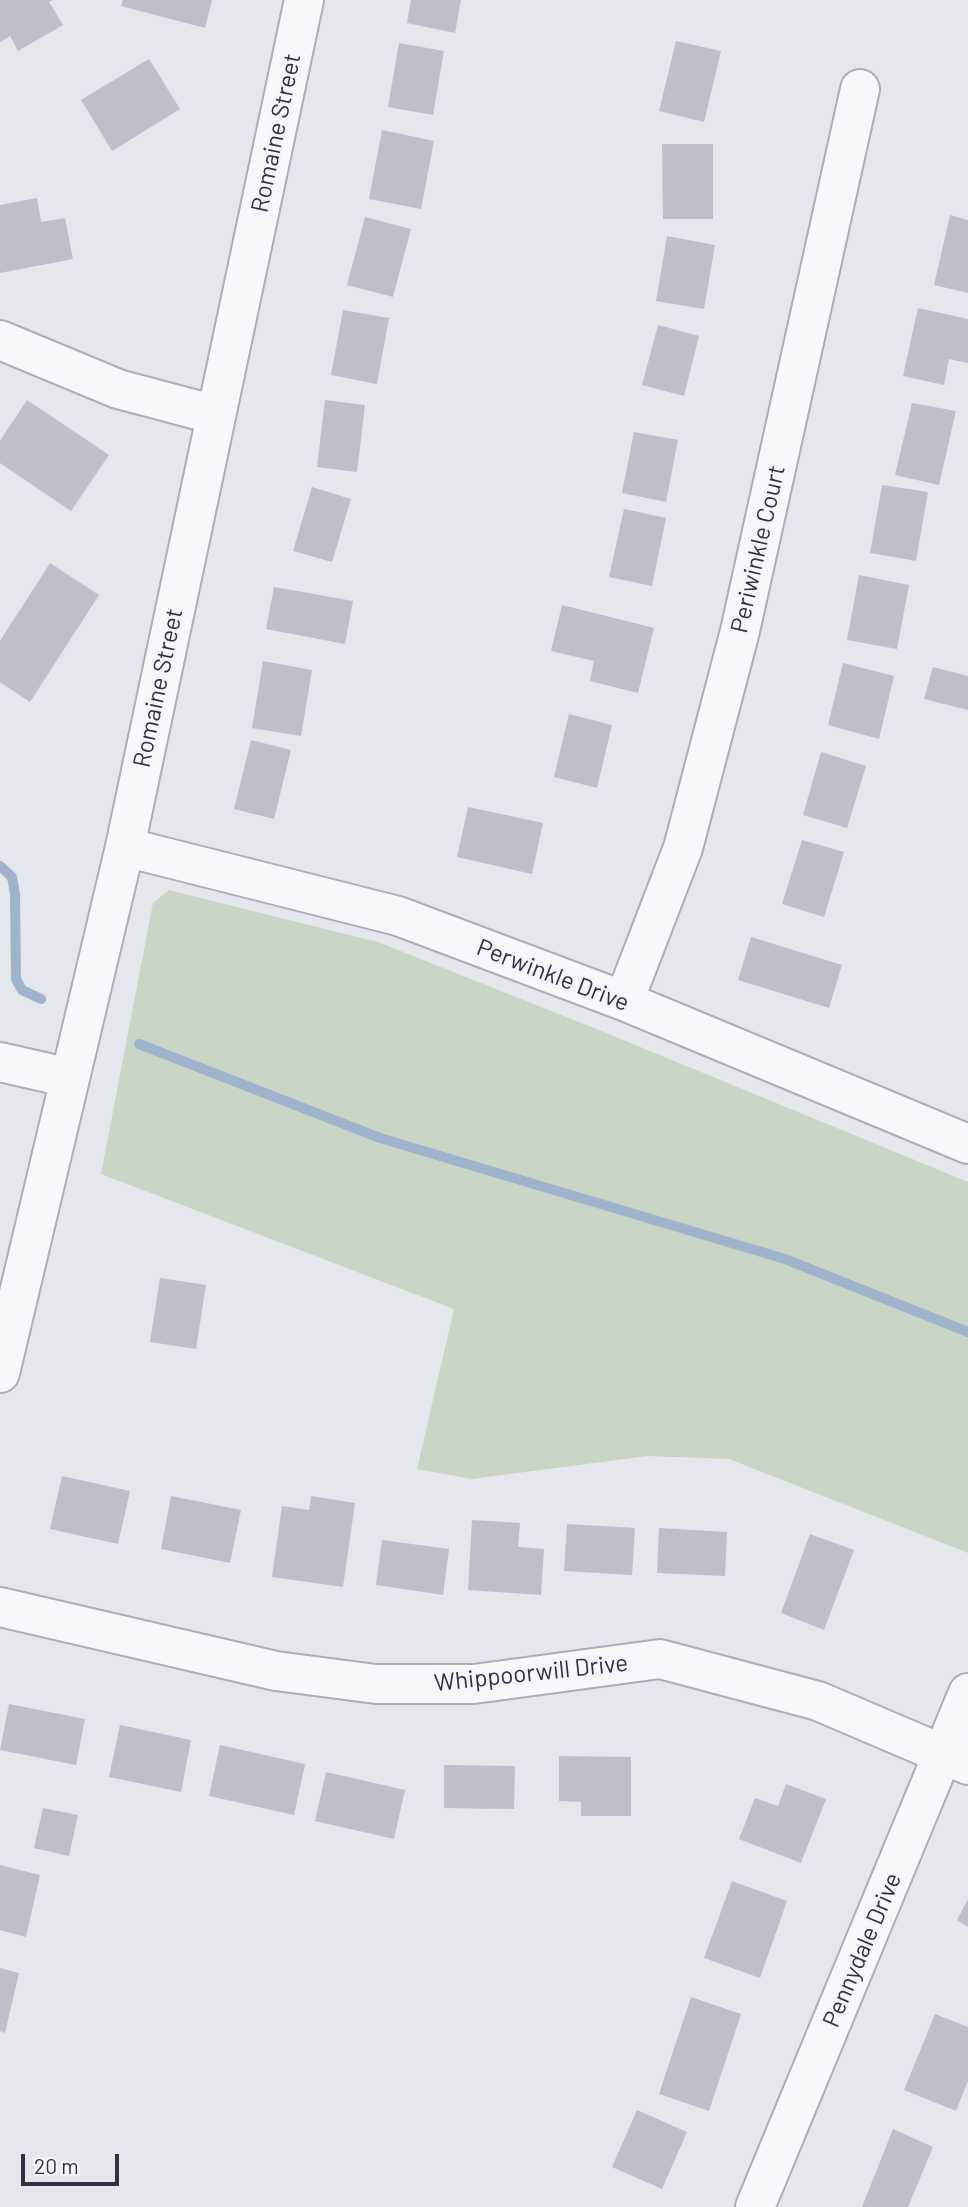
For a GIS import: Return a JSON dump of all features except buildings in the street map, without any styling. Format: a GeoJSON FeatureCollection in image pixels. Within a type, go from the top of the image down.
{"type":"FeatureCollection","features":[{"type":"Feature","properties":{"kind":"street","name":"Romaine Street"},"geometry":{"type":"LineString","coordinates":[[0,1373],[125,847],[304,0]]}},
{"type":"Feature","properties":{"kind":"street","name":"Periwinkle Court"},"geometry":{"type":"LineString","coordinates":[[624,1001],[682,848],[740,631],[860,89]]}},
{"type":"Feature","properties":{"kind":"street"},"geometry":{"type":"LineString","coordinates":[[0,340],[118,389],[216,415]]}},
{"type":"Feature","properties":{"kind":"street","name":"Perwinkle Drive"},"geometry":{"type":"LineString","coordinates":[[125,847],[398,916],[624,1001],[968,1144]]}},
{"type":"Feature","properties":{"kind":"street"},"geometry":{"type":"LineString","coordinates":[[0,1062],[70,1078]]}},
{"type":"Feature","properties":{"kind":"street","name":"Whippoorwill Drive"},"geometry":{"type":"LineString","coordinates":[[0,1607],[275,1671],[376,1684],[474,1684],[660,1659],[818,1701],[956,1759]]}},
{"type":"Feature","properties":{"kind":"street","name":"Pennydale Drive"},"geometry":{"type":"LineString","coordinates":[[755,2207],[956,1759],[968,1693]]}},
{"type":"Feature","properties":{"kind":"green space"},"geometry":{"type":"Polygon","coordinates":[[[169,890],[378,942],[968,1182],[968,1553],[729,1459],[647,1456],[472,1479],[417,1469],[454,1309],[101,1174],[153,903],[169,890]]]}},
{"type":"Feature","properties":{"kind":"waterway"},"geometry":{"type":"LineString","coordinates":[[0,866],[12,877],[15,894],[16,979],[22,990],[41,999]]}},
{"type":"Feature","properties":{"kind":"waterway"},"geometry":{"type":"LineString","coordinates":[[139,1044],[380,1138],[785,1259],[968,1332]]}}]}
